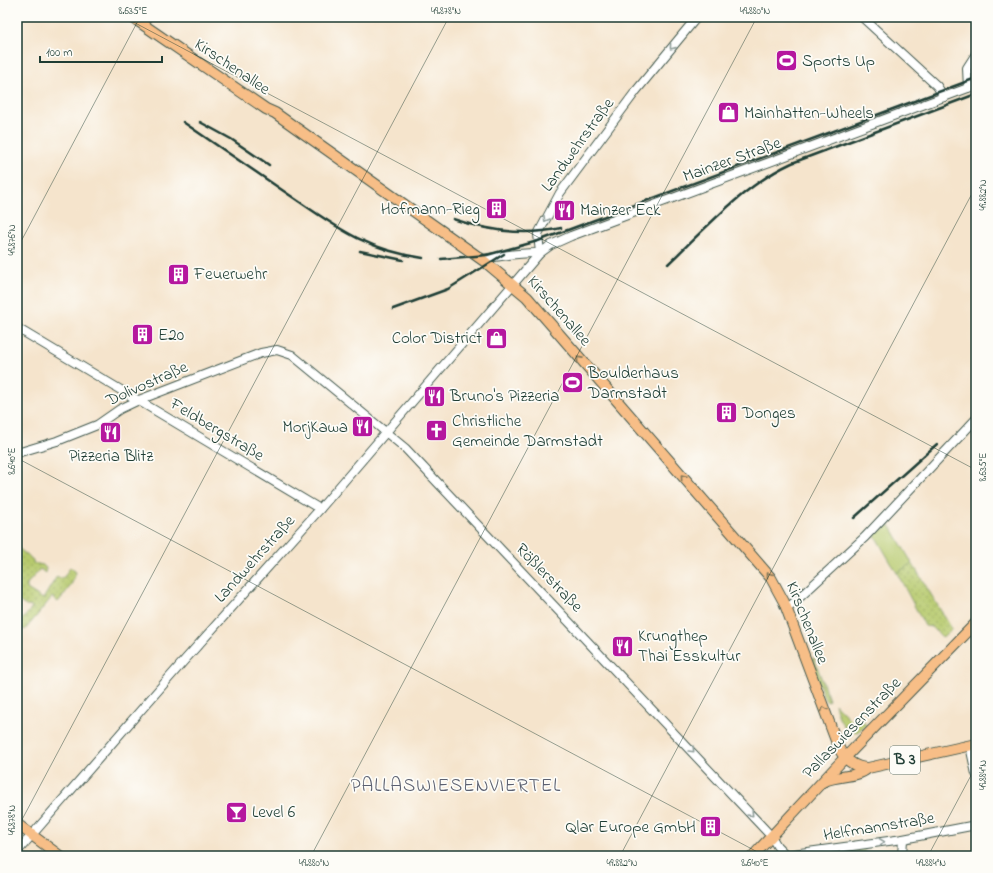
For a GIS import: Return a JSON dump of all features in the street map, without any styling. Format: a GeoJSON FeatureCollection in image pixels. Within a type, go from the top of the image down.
{"type":"FeatureCollection","features":[{"type":"Feature","properties":{"kind":"main road","name":"Kirschenallee"},"geometry":{"type":"LineString","coordinates":[[132,17],[266,109],[275,113],[482,259],[513,284],[538,309],[572,351],[766,571],[778,590],[787,609],[838,746],[845,758]]}},
{"type":"Feature","properties":{"kind":"main road","name":"Kirschenallee"},"geometry":{"type":"LineString","coordinates":[[142,17],[269,106],[275,113]]}},
{"type":"Feature","properties":{"kind":"main road","name":"Pallaswiesenstraße"},"geometry":{"type":"LineString","coordinates":[[753,856],[820,783],[976,623]]}},
{"type":"Feature","properties":{"kind":"main road","name":"B 3"},"geometry":{"type":"LineString","coordinates":[[845,758],[857,766],[868,768],[973,745]]}},
{"type":"Feature","properties":{"kind":"main road","name":"B 3"},"geometry":{"type":"LineString","coordinates":[[820,783],[836,776],[862,773],[868,768]]}},
{"type":"Feature","properties":{"kind":"main road"},"geometry":{"type":"LineString","coordinates":[[17,824],[60,856]]}},
{"type":"Feature","properties":{"kind":"street","name":"Landwehrstraße"},"geometry":{"type":"LineString","coordinates":[[540,253],[538,234],[560,193],[636,91],[697,17]]}},
{"type":"Feature","properties":{"kind":"street"},"geometry":{"type":"LineString","coordinates":[[862,17],[938,86],[944,97]]}},
{"type":"Feature","properties":{"kind":"street"},"geometry":{"type":"LineString","coordinates":[[968,88],[967,68],[976,54]]}},
{"type":"Feature","properties":{"kind":"street","name":"Mainzer Straße"},"geometry":{"type":"LineString","coordinates":[[513,284],[540,253],[551,245],[571,236],[976,85]]}},
{"type":"Feature","properties":{"kind":"street"},"geometry":{"type":"LineString","coordinates":[[482,259],[505,257],[524,252],[540,253]]}},
{"type":"Feature","properties":{"kind":"street","name":"Landwehrstraße"},"geometry":{"type":"LineString","coordinates":[[17,852],[187,657],[320,509],[513,284]]}},
{"type":"Feature","properties":{"kind":"street","name":"Feldbergstraße"},"geometry":{"type":"LineString","coordinates":[[17,328],[320,509]]}},
{"type":"Feature","properties":{"kind":"street","name":"Dolivostraße"},"geometry":{"type":"LineString","coordinates":[[17,453],[56,441],[97,425],[120,409],[139,400],[261,353],[277,350],[292,355]]}},
{"type":"Feature","properties":{"kind":"street","name":"Rößlerstraße"},"geometry":{"type":"LineString","coordinates":[[292,355],[386,432],[429,473],[771,836]]}},
{"type":"Feature","properties":{"kind":"street"},"geometry":{"type":"LineString","coordinates":[[787,609],[865,537],[976,419]]}},
{"type":"Feature","properties":{"kind":"street"},"geometry":{"type":"LineString","coordinates":[[973,745],[976,774]]}},
{"type":"Feature","properties":{"kind":"street","name":"Helfmannstraße"},"geometry":{"type":"LineString","coordinates":[[771,836],[777,846],[786,855],[816,854],[976,825]]}},
{"type":"Feature","properties":{"kind":"street"},"geometry":{"type":"LineString","coordinates":[[902,856],[903,839]]}},
{"type":"Feature","properties":{"kind":"green space"},"geometry":{"type":"Polygon","coordinates":[[[890,525],[912,563],[897,573],[874,534],[890,525]]]}},
{"type":"Feature","properties":{"kind":"green space"},"geometry":{"type":"Polygon","coordinates":[[[17,547],[33,560],[33,563],[43,565],[46,568],[45,573],[40,569],[27,584],[27,589],[43,599],[57,576],[60,578],[64,577],[70,567],[76,572],[71,585],[58,602],[52,597],[25,630],[20,627],[20,622],[33,607],[26,606],[17,600],[17,547]]]}},
{"type":"Feature","properties":{"kind":"green space"},"geometry":{"type":"Polygon","coordinates":[[[912,563],[952,629],[943,638],[932,627],[925,626],[897,573],[912,563]]]}},
{"type":"Feature","properties":{"kind":"green space"},"geometry":{"type":"Polygon","coordinates":[[[814,658],[829,700],[828,701],[825,700],[810,660],[814,658]]]}},
{"type":"Feature","properties":{"kind":"green space"},"geometry":{"type":"Polygon","coordinates":[[[835,704],[853,722],[858,717],[867,725],[857,732],[848,730],[842,722],[835,704]]]}},
{"type":"Feature","properties":{"kind":"green space"},"geometry":{"type":"Polygon","coordinates":[[[865,848],[864,856],[820,856],[865,848]]]}},
{"type":"Feature","properties":{"kind":"railway"},"geometry":{"type":"LineString","coordinates":[[441,259],[487,255],[538,241],[976,78]]}},
{"type":"Feature","properties":{"kind":"railway"},"geometry":{"type":"LineString","coordinates":[[668,264],[726,208],[774,172],[792,163],[976,94]]}},
{"type":"Feature","properties":{"kind":"railway"},"geometry":{"type":"LineString","coordinates":[[183,122],[334,225],[365,242],[383,249],[423,258]]}},
{"type":"Feature","properties":{"kind":"railway"},"geometry":{"type":"LineString","coordinates":[[200,122],[231,139],[269,165]]}},
{"type":"Feature","properties":{"kind":"railway"},"geometry":{"type":"LineString","coordinates":[[453,219],[480,227],[507,231],[534,232],[561,228]]}},
{"type":"Feature","properties":{"kind":"railway"},"geometry":{"type":"LineString","coordinates":[[360,251],[403,260]]}},
{"type":"Feature","properties":{"kind":"railway"},"geometry":{"type":"LineString","coordinates":[[393,309],[448,289],[504,254]]}},
{"type":"Feature","properties":{"kind":"railway"},"geometry":{"type":"LineString","coordinates":[[854,518],[937,444]]}},
{"type":"Feature","properties":{"kind":"place","name":"Sports Up"},"geometry":{"type":"Point","coordinates":[786,61]}},
{"type":"Feature","properties":{"kind":"place","name":"Mainhatten-Wheels"},"geometry":{"type":"Point","coordinates":[729,113]}},
{"type":"Feature","properties":{"kind":"place","name":"Hofmann-Rieg"},"geometry":{"type":"Point","coordinates":[496,209]}},
{"type":"Feature","properties":{"kind":"place","name":"Mainzer Eck"},"geometry":{"type":"Point","coordinates":[565,210]}},
{"type":"Feature","properties":{"kind":"place","name":"Feuerwehr"},"geometry":{"type":"Point","coordinates":[179,274]}},
{"type":"Feature","properties":{"kind":"place","name":"E20"},"geometry":{"type":"Point","coordinates":[143,335]}},
{"type":"Feature","properties":{"kind":"place","name":"Color District"},"geometry":{"type":"Point","coordinates":[497,338]}},
{"type":"Feature","properties":{"kind":"place","name":"Boulderhaus Darmstadt"},"geometry":{"type":"Point","coordinates":[573,383]}},
{"type":"Feature","properties":{"kind":"place","name":"Bruno's Pizzeria"},"geometry":{"type":"Point","coordinates":[434,396]}},
{"type":"Feature","properties":{"kind":"place","name":"Donges"},"geometry":{"type":"Point","coordinates":[727,413]}},
{"type":"Feature","properties":{"kind":"place","name":"MorjKawa"},"geometry":{"type":"Point","coordinates":[363,427]}},
{"type":"Feature","properties":{"kind":"place","name":"Christliche Gemeinde Darmstadt"},"geometry":{"type":"Point","coordinates":[436,431]}},
{"type":"Feature","properties":{"kind":"place","name":"Pizzeria Blitz"},"geometry":{"type":"Point","coordinates":[111,432]}},
{"type":"Feature","properties":{"kind":"place","name":"Krungthep Thai Esskultur"},"geometry":{"type":"Point","coordinates":[623,646]}},
{"type":"Feature","properties":{"kind":"place","name":"Level 6"},"geometry":{"type":"Point","coordinates":[236,812]}},
{"type":"Feature","properties":{"kind":"place","name":"Qlar Europe GmbH"},"geometry":{"type":"Point","coordinates":[711,827]}},
{"type":"Feature","properties":{"kind":"district","name":"PALLASWIESENVIERTEL"},"geometry":{"type":"Point","coordinates":[456,786]}}]}
